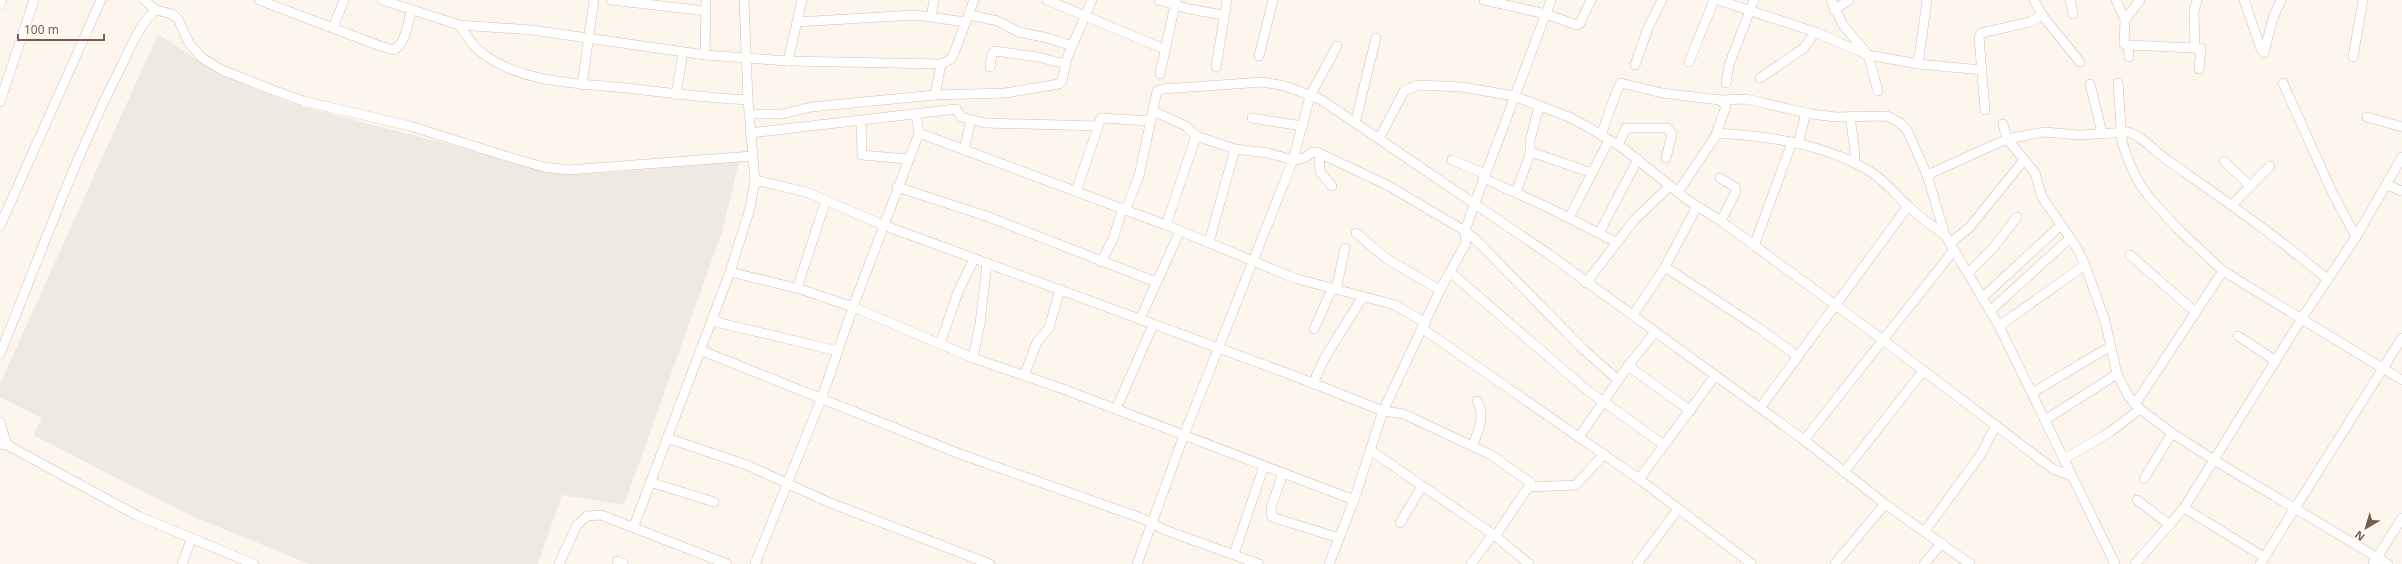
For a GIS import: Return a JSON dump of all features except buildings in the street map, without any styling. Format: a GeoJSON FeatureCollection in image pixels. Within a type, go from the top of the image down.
{"type":"FeatureCollection","features":[{"type":"Feature","properties":{"kind":"street"},"geometry":{"type":"LineString","coordinates":[[0,5],[2,0]]}},
{"type":"Feature","properties":{"kind":"street"},"geometry":{"type":"LineString","coordinates":[[0,102],[34,0]]}},
{"type":"Feature","properties":{"kind":"street"},"geometry":{"type":"LineString","coordinates":[[0,226],[101,0]]}},
{"type":"Feature","properties":{"kind":"street"},"geometry":{"type":"LineString","coordinates":[[144,0],[156,10],[172,14],[178,19],[195,51],[210,63],[229,73],[303,101],[410,126],[544,167],[568,170],[752,156]]}},
{"type":"Feature","properties":{"kind":"street"},"geometry":{"type":"LineString","coordinates":[[260,0],[394,50],[399,47],[403,40],[411,11]]}},
{"type":"Feature","properties":{"kind":"street"},"geometry":{"type":"LineString","coordinates":[[333,28],[344,0]]}},
{"type":"Feature","properties":{"kind":"street"},"geometry":{"type":"LineString","coordinates":[[382,0],[411,11],[459,25],[532,30],[588,40],[705,55],[788,62],[904,62],[941,64],[951,59],[974,0]]}},
{"type":"Feature","properties":{"kind":"street"},"geometry":{"type":"LineString","coordinates":[[582,84],[594,0]]}},
{"type":"Feature","properties":{"kind":"street"},"geometry":{"type":"LineString","coordinates":[[611,0],[635,1],[706,11]]}},
{"type":"Feature","properties":{"kind":"street"},"geometry":{"type":"LineString","coordinates":[[705,55],[706,0]]}},
{"type":"Feature","properties":{"kind":"street"},"geometry":{"type":"LineString","coordinates":[[634,526],[730,272],[750,208],[755,180],[749,123],[748,58],[744,0]]}},
{"type":"Feature","properties":{"kind":"street"},"geometry":{"type":"LineString","coordinates":[[788,62],[802,0]]}},
{"type":"Feature","properties":{"kind":"street"},"geometry":{"type":"LineString","coordinates":[[931,17],[934,0]]}},
{"type":"Feature","properties":{"kind":"street"},"geometry":{"type":"LineString","coordinates":[[1048,0],[1164,49]]}},
{"type":"Feature","properties":{"kind":"street"},"geometry":{"type":"LineString","coordinates":[[749,123],[811,107],[935,95],[1005,93],[1059,84],[1062,81],[1065,64],[1072,46],[1092,0]]}},
{"type":"Feature","properties":{"kind":"street"},"geometry":{"type":"LineString","coordinates":[[1159,0],[1223,15]]}},
{"type":"Feature","properties":{"kind":"street"},"geometry":{"type":"LineString","coordinates":[[1216,67],[1223,15],[1227,0]]}},
{"type":"Feature","properties":{"kind":"street"},"geometry":{"type":"LineString","coordinates":[[1259,56],[1273,0]]}},
{"type":"Feature","properties":{"kind":"street"},"geometry":{"type":"LineString","coordinates":[[1484,0],[1516,3],[1577,25],[1580,24],[1591,0]]}},
{"type":"Feature","properties":{"kind":"street"},"geometry":{"type":"LineString","coordinates":[[1329,564],[1354,500],[1383,411],[1425,326],[1440,290],[1466,242],[1465,231],[1484,176],[1551,0]]}},
{"type":"Feature","properties":{"kind":"street"},"geometry":{"type":"LineString","coordinates":[[1635,65],[1646,34],[1662,0]]}},
{"type":"Feature","properties":{"kind":"street"},"geometry":{"type":"LineString","coordinates":[[1689,62],[1714,0]]}},
{"type":"Feature","properties":{"kind":"street"},"geometry":{"type":"LineString","coordinates":[[1718,0],[1815,32],[1868,55],[1918,64],[1982,70]]}},
{"type":"Feature","properties":{"kind":"street"},"geometry":{"type":"LineString","coordinates":[[1726,83],[1729,65],[1754,0]]}},
{"type":"Feature","properties":{"kind":"street"},"geometry":{"type":"LineString","coordinates":[[1831,0],[1834,10],[1842,25],[1868,55],[1878,91]]}},
{"type":"Feature","properties":{"kind":"street"},"geometry":{"type":"LineString","coordinates":[[1834,10],[1849,0]]}},
{"type":"Feature","properties":{"kind":"street"},"geometry":{"type":"LineString","coordinates":[[1918,64],[1927,0]]}},
{"type":"Feature","properties":{"kind":"street"},"geometry":{"type":"LineString","coordinates":[[2034,0],[2042,14],[2080,62]]}},
{"type":"Feature","properties":{"kind":"street"},"geometry":{"type":"LineString","coordinates":[[2070,0],[2074,14]]}},
{"type":"Feature","properties":{"kind":"street"},"geometry":{"type":"LineString","coordinates":[[2116,0],[2125,20],[2124,44],[2201,48],[2199,69]]}},
{"type":"Feature","properties":{"kind":"street"},"geometry":{"type":"LineString","coordinates":[[2125,20],[2140,0]]}},
{"type":"Feature","properties":{"kind":"street"},"geometry":{"type":"LineString","coordinates":[[2195,48],[2194,11],[2197,0]]}},
{"type":"Feature","properties":{"kind":"street"},"geometry":{"type":"LineString","coordinates":[[2244,0],[2264,54],[2273,18],[2281,0]]}},
{"type":"Feature","properties":{"kind":"street"},"geometry":{"type":"LineString","coordinates":[[2354,58],[2363,0]]}},
{"type":"Feature","properties":{"kind":"street"},"geometry":{"type":"LineString","coordinates":[[1160,74],[1164,49],[1176,3]]}},
{"type":"Feature","properties":{"kind":"street"},"geometry":{"type":"LineString","coordinates":[[0,354],[104,101],[136,37],[149,16],[156,10]]}},
{"type":"Feature","properties":{"kind":"street"},"geometry":{"type":"LineString","coordinates":[[1985,110],[1979,37],[1982,33],[2030,22],[2042,14]]}},
{"type":"Feature","properties":{"kind":"street"},"geometry":{"type":"LineString","coordinates":[[797,22],[915,15],[967,18],[998,22],[1018,32],[1048,38],[1072,46]]}},
{"type":"Feature","properties":{"kind":"street"},"geometry":{"type":"LineString","coordinates":[[459,25],[473,45],[482,54],[509,68],[531,76],[582,84],[676,95],[748,100]]}},
{"type":"Feature","properties":{"kind":"street"},"geometry":{"type":"LineString","coordinates":[[1760,78],[1804,48],[1815,32]]}},
{"type":"Feature","properties":{"kind":"street"},"geometry":{"type":"LineString","coordinates":[[1355,122],[1376,38]]}},
{"type":"Feature","properties":{"kind":"street"},"geometry":{"type":"LineString","coordinates":[[2128,45],[2129,56]]}},
{"type":"Feature","properties":{"kind":"street"},"geometry":{"type":"LineString","coordinates":[[1137,564],[1184,434],[1293,160],[1310,96],[1337,46]]}},
{"type":"Feature","properties":{"kind":"street"},"geometry":{"type":"LineString","coordinates":[[990,67],[992,54],[995,50],[1038,56],[1065,64]]}},
{"type":"Feature","properties":{"kind":"street"},"geometry":{"type":"LineString","coordinates":[[676,95],[683,52]]}},
{"type":"Feature","properties":{"kind":"street"},"geometry":{"type":"LineString","coordinates":[[935,95],[941,64]]}},
{"type":"Feature","properties":{"kind":"street"},"geometry":{"type":"LineString","coordinates":[[1101,262],[1113,239],[1124,209],[1139,176],[1155,95],[1162,89],[1263,82],[1285,86],[1320,99],[1474,205],[1550,254],[1586,283],[1633,315],[1804,440],[1886,504],[1970,564]]}},
{"type":"Feature","properties":{"kind":"street"},"geometry":{"type":"LineString","coordinates":[[1601,135],[1614,103],[1618,86],[1621,83],[1662,93],[1720,100],[1746,98],[1806,113],[1836,117],[1887,116],[1900,123],[1907,130],[1927,175],[1945,234],[1999,326],[2064,459],[2070,475],[2115,564]]}},
{"type":"Feature","properties":{"kind":"street"},"geometry":{"type":"LineString","coordinates":[[2118,83],[2122,142],[2128,162],[2138,182],[2149,197],[2182,233],[2223,271],[2402,380]]}},
{"type":"Feature","properties":{"kind":"street"},"geometry":{"type":"LineString","coordinates":[[2282,83],[2332,192],[2356,237]]}},
{"type":"Feature","properties":{"kind":"street"},"geometry":{"type":"LineString","coordinates":[[2090,84],[2102,132]]}},
{"type":"Feature","properties":{"kind":"street"},"geometry":{"type":"LineString","coordinates":[[1379,139],[1404,91],[1410,87],[1418,85],[1462,87],[1514,96],[1569,117],[1618,145],[1638,159],[1678,192],[1721,221],[1834,307],[1883,340],[1996,424],[2053,469],[2070,475]]}},
{"type":"Feature","properties":{"kind":"street"},"geometry":{"type":"LineString","coordinates":[[1678,192],[1717,133],[1726,106],[1720,100]]}},
{"type":"Feature","properties":{"kind":"street"},"geometry":{"type":"LineString","coordinates":[[1516,192],[1530,154],[1530,141],[1539,106]]}},
{"type":"Feature","properties":{"kind":"street"},"geometry":{"type":"LineString","coordinates":[[749,123],[861,121],[956,109],[960,116],[985,123],[1097,126]]}},
{"type":"Feature","properties":{"kind":"street"},"geometry":{"type":"LineString","coordinates":[[1153,111],[1186,126],[1196,136],[1235,149],[1268,153],[1293,160],[1304,158],[1313,152],[1319,153],[1382,183],[1465,231],[1496,259],[1584,350],[1618,380]]}},
{"type":"Feature","properties":{"kind":"street"},"geometry":{"type":"LineString","coordinates":[[1754,246],[1806,113]]}},
{"type":"Feature","properties":{"kind":"street"},"geometry":{"type":"LineString","coordinates":[[755,564],[789,485],[822,397],[883,224],[918,133],[916,114]]}},
{"type":"Feature","properties":{"kind":"street"},"geometry":{"type":"LineString","coordinates":[[1850,116],[1855,153],[1854,163]]}},
{"type":"Feature","properties":{"kind":"street"},"geometry":{"type":"LineString","coordinates":[[2367,117],[2402,127]]}},
{"type":"Feature","properties":{"kind":"street"},"geometry":{"type":"LineString","coordinates":[[1076,192],[1097,126],[1102,118],[1151,121]]}},
{"type":"Feature","properties":{"kind":"street"},"geometry":{"type":"LineString","coordinates":[[1252,118],[1302,126]]}},
{"type":"Feature","properties":{"kind":"street"},"geometry":{"type":"LineString","coordinates":[[964,150],[971,120]]}},
{"type":"Feature","properties":{"kind":"street"},"geometry":{"type":"LineString","coordinates":[[861,121],[862,155],[908,159]]}},
{"type":"Feature","properties":{"kind":"street"},"geometry":{"type":"LineString","coordinates":[[2002,124],[2007,139],[2035,172],[2042,197],[2070,238],[2085,265],[2105,321],[2117,374],[2123,388],[2137,406],[2172,433],[2214,460],[2375,560],[2388,564]]}},
{"type":"Feature","properties":{"kind":"street"},"geometry":{"type":"LineString","coordinates":[[1618,145],[1626,128],[1667,128],[1672,134],[1666,158]]}},
{"type":"Feature","properties":{"kind":"street"},"geometry":{"type":"LineString","coordinates":[[1927,175],[2007,139],[2044,132],[2080,135],[2121,131],[2135,134],[2158,154],[2281,240],[2328,280]]}},
{"type":"Feature","properties":{"kind":"street"},"geometry":{"type":"LineString","coordinates":[[918,133],[1166,225],[1254,260],[1294,278],[1362,298],[1395,305],[1639,479],[1752,564]]}},
{"type":"Feature","properties":{"kind":"street"},"geometry":{"type":"LineString","coordinates":[[1717,133],[1758,135],[1795,143],[1854,163],[1872,173],[1908,206],[1945,234]]}},
{"type":"Feature","properties":{"kind":"street"},"geometry":{"type":"LineString","coordinates":[[1166,225],[1196,136]]}},
{"type":"Feature","properties":{"kind":"street"},"geometry":{"type":"LineString","coordinates":[[1569,218],[1609,140]]}},
{"type":"Feature","properties":{"kind":"street"},"geometry":{"type":"LineString","coordinates":[[1209,242],[1235,149]]}},
{"type":"Feature","properties":{"kind":"street"},"geometry":{"type":"LineString","coordinates":[[1319,153],[1320,172],[1332,186]]}},
{"type":"Feature","properties":{"kind":"street"},"geometry":{"type":"LineString","coordinates":[[1530,154],[1534,153],[1561,161],[1592,174]]}},
{"type":"Feature","properties":{"kind":"street"},"geometry":{"type":"LineString","coordinates":[[2135,564],[2184,508],[2302,318],[2356,237],[2387,185],[2402,156]]}},
{"type":"Feature","properties":{"kind":"street"},"geometry":{"type":"LineString","coordinates":[[1600,233],[1638,159]]}},
{"type":"Feature","properties":{"kind":"street"},"geometry":{"type":"LineString","coordinates":[[1452,160],[1616,242]]}},
{"type":"Feature","properties":{"kind":"street"},"geometry":{"type":"LineString","coordinates":[[1804,440],[1883,340],[1952,247],[2024,160]]}},
{"type":"Feature","properties":{"kind":"street"},"geometry":{"type":"LineString","coordinates":[[2224,161],[2250,186]]}},
{"type":"Feature","properties":{"kind":"street"},"geometry":{"type":"LineString","coordinates":[[2232,205],[2270,166]]}},
{"type":"Feature","properties":{"kind":"street"},"geometry":{"type":"LineString","coordinates":[[1720,178],[1735,188],[1736,191],[1721,221]]}},
{"type":"Feature","properties":{"kind":"street"},"geometry":{"type":"LineString","coordinates":[[755,180],[806,192],[974,259],[1060,289],[1383,411],[1404,414],[1440,432],[1473,445],[1512,468],[1531,483],[1530,487],[1498,532],[1494,534],[1471,564]]}},
{"type":"Feature","properties":{"kind":"street"},"geometry":{"type":"LineString","coordinates":[[2387,185],[2402,191]]}},
{"type":"Feature","properties":{"kind":"street"},"geometry":{"type":"LineString","coordinates":[[1586,283],[1616,242],[1654,199],[1670,186]]}},
{"type":"Feature","properties":{"kind":"street"},"geometry":{"type":"LineString","coordinates":[[897,188],[986,216],[1101,262],[1156,282]]}},
{"type":"Feature","properties":{"kind":"street"},"geometry":{"type":"LineString","coordinates":[[797,288],[826,200]]}},
{"type":"Feature","properties":{"kind":"street"},"geometry":{"type":"LineString","coordinates":[[1633,315],[1665,267],[1697,206]]}},
{"type":"Feature","properties":{"kind":"street"},"geometry":{"type":"LineString","coordinates":[[1760,408],[1908,206]]}},
{"type":"Feature","properties":{"kind":"street"},"geometry":{"type":"LineString","coordinates":[[1968,273],[1993,248],[2017,217]]}},
{"type":"Feature","properties":{"kind":"street"},"geometry":{"type":"LineString","coordinates":[[1982,298],[2061,226]]}},
{"type":"Feature","properties":{"kind":"street"},"geometry":{"type":"LineString","coordinates":[[1140,320],[1180,231]]}},
{"type":"Feature","properties":{"kind":"street"},"geometry":{"type":"LineString","coordinates":[[1356,233],[1387,259],[1440,290]]}},
{"type":"Feature","properties":{"kind":"street"},"geometry":{"type":"LineString","coordinates":[[1990,311],[2070,238]]}},
{"type":"Feature","properties":{"kind":"street"},"geometry":{"type":"LineString","coordinates":[[1314,329],[1334,289],[1345,248]]}},
{"type":"Feature","properties":{"kind":"street"},"geometry":{"type":"LineString","coordinates":[[2130,255],[2194,311]]}},
{"type":"Feature","properties":{"kind":"street"},"geometry":{"type":"LineString","coordinates":[[940,344],[958,292],[974,259]]}},
{"type":"Feature","properties":{"kind":"street"},"geometry":{"type":"LineString","coordinates":[[973,358],[987,263]]}},
{"type":"Feature","properties":{"kind":"street"},"geometry":{"type":"LineString","coordinates":[[1999,326],[2085,265]]}},
{"type":"Feature","properties":{"kind":"street"},"geometry":{"type":"LineString","coordinates":[[1665,267],[1760,329],[1797,356]]}},
{"type":"Feature","properties":{"kind":"street"},"geometry":{"type":"LineString","coordinates":[[2064,459],[2110,432],[2137,406],[2194,311],[2223,271]]}},
{"type":"Feature","properties":{"kind":"street"},"geometry":{"type":"LineString","coordinates":[[730,272],[797,288],[853,307],[973,358],[1184,434],[1354,500]]}},
{"type":"Feature","properties":{"kind":"street"},"geometry":{"type":"LineString","coordinates":[[1450,272],[1602,402],[1664,446]]}},
{"type":"Feature","properties":{"kind":"street"},"geometry":{"type":"LineString","coordinates":[[1024,376],[1036,342],[1049,328],[1060,289]]}},
{"type":"Feature","properties":{"kind":"street"},"geometry":{"type":"LineString","coordinates":[[1313,384],[1324,359],[1362,298]]}},
{"type":"Feature","properties":{"kind":"street"},"geometry":{"type":"LineString","coordinates":[[712,321],[838,351]]}},
{"type":"Feature","properties":{"kind":"street"},"geometry":{"type":"LineString","coordinates":[[1116,409],[1154,325]]}},
{"type":"Feature","properties":{"kind":"street"},"geometry":{"type":"LineString","coordinates":[[1579,437],[1628,366],[1655,332]]}},
{"type":"Feature","properties":{"kind":"street"},"geometry":{"type":"LineString","coordinates":[[2238,336],[2276,361]]}},
{"type":"Feature","properties":{"kind":"street"},"geometry":{"type":"LineString","coordinates":[[2184,508],[2262,560],[2402,338]]}},
{"type":"Feature","properties":{"kind":"street"},"geometry":{"type":"LineString","coordinates":[[2032,393],[2111,346]]}},
{"type":"Feature","properties":{"kind":"street"},"geometry":{"type":"LineString","coordinates":[[700,350],[822,397],[960,454],[1128,513],[1165,530],[1259,564]]}},
{"type":"Feature","properties":{"kind":"street"},"geometry":{"type":"LineString","coordinates":[[1628,366],[1691,411]]}},
{"type":"Feature","properties":{"kind":"street"},"geometry":{"type":"LineString","coordinates":[[1844,472],[1923,371]]}},
{"type":"Feature","properties":{"kind":"street"},"geometry":{"type":"LineString","coordinates":[[2045,420],[2117,374]]}},
{"type":"Feature","properties":{"kind":"street"},"geometry":{"type":"LineString","coordinates":[[1639,479],[1691,411],[1715,376]]}},
{"type":"Feature","properties":{"kind":"street"},"geometry":{"type":"LineString","coordinates":[[1473,445],[1481,422],[1482,414],[1477,401]]}},
{"type":"Feature","properties":{"kind":"street"},"geometry":{"type":"LineString","coordinates":[[0,422],[4,445],[104,499],[191,540],[254,564]]}},
{"type":"Feature","properties":{"kind":"street"},"geometry":{"type":"LineString","coordinates":[[1925,531],[1981,454],[1996,424]]}},
{"type":"Feature","properties":{"kind":"street"},"geometry":{"type":"LineString","coordinates":[[2144,479],[2172,433]]}},
{"type":"Feature","properties":{"kind":"street"},"geometry":{"type":"LineString","coordinates":[[667,438],[752,467],[789,485],[990,564]]}},
{"type":"Feature","properties":{"kind":"street"},"geometry":{"type":"LineString","coordinates":[[1370,450],[1494,534],[1529,564]]}},
{"type":"Feature","properties":{"kind":"street"},"geometry":{"type":"LineString","coordinates":[[1530,487],[1576,485],[1604,454]]}},
{"type":"Feature","properties":{"kind":"street"},"geometry":{"type":"LineString","coordinates":[[1234,554],[1264,466]]}},
{"type":"Feature","properties":{"kind":"street"},"geometry":{"type":"LineString","coordinates":[[1283,473],[1271,508],[1272,517],[1339,538]]}},
{"type":"Feature","properties":{"kind":"street"},"geometry":{"type":"LineString","coordinates":[[650,482],[714,502]]}},
{"type":"Feature","properties":{"kind":"street"},"geometry":{"type":"LineString","coordinates":[[1400,523],[1422,486]]}},
{"type":"Feature","properties":{"kind":"street"},"geometry":{"type":"LineString","coordinates":[[2137,500],[2170,525]]}},
{"type":"Feature","properties":{"kind":"street"},"geometry":{"type":"LineString","coordinates":[[1835,564],[1886,504]]}},
{"type":"Feature","properties":{"kind":"street"},"geometry":{"type":"LineString","coordinates":[[1637,564],[1678,509]]}},
{"type":"Feature","properties":{"kind":"street"},"geometry":{"type":"LineString","coordinates":[[559,564],[573,530],[581,520],[587,516],[601,515],[634,526],[727,564]]}},
{"type":"Feature","properties":{"kind":"street"},"geometry":{"type":"LineString","coordinates":[[2375,560],[2402,518]]}},
{"type":"Feature","properties":{"kind":"street"},"geometry":{"type":"LineString","coordinates":[[182,564],[191,540]]}},
{"type":"Feature","properties":{"kind":"street"},"geometry":{"type":"LineString","coordinates":[[1924,564],[1942,543]]}},
{"type":"Feature","properties":{"kind":"shaded area"},"geometry":{"type":"Polygon","coordinates":[[[158,34],[221,75],[292,104],[552,173],[590,174],[739,162],[722,232],[624,505],[562,495],[538,564],[309,564],[187,514],[33,435],[42,418],[0,397],[0,384],[158,34]]]}}]}
